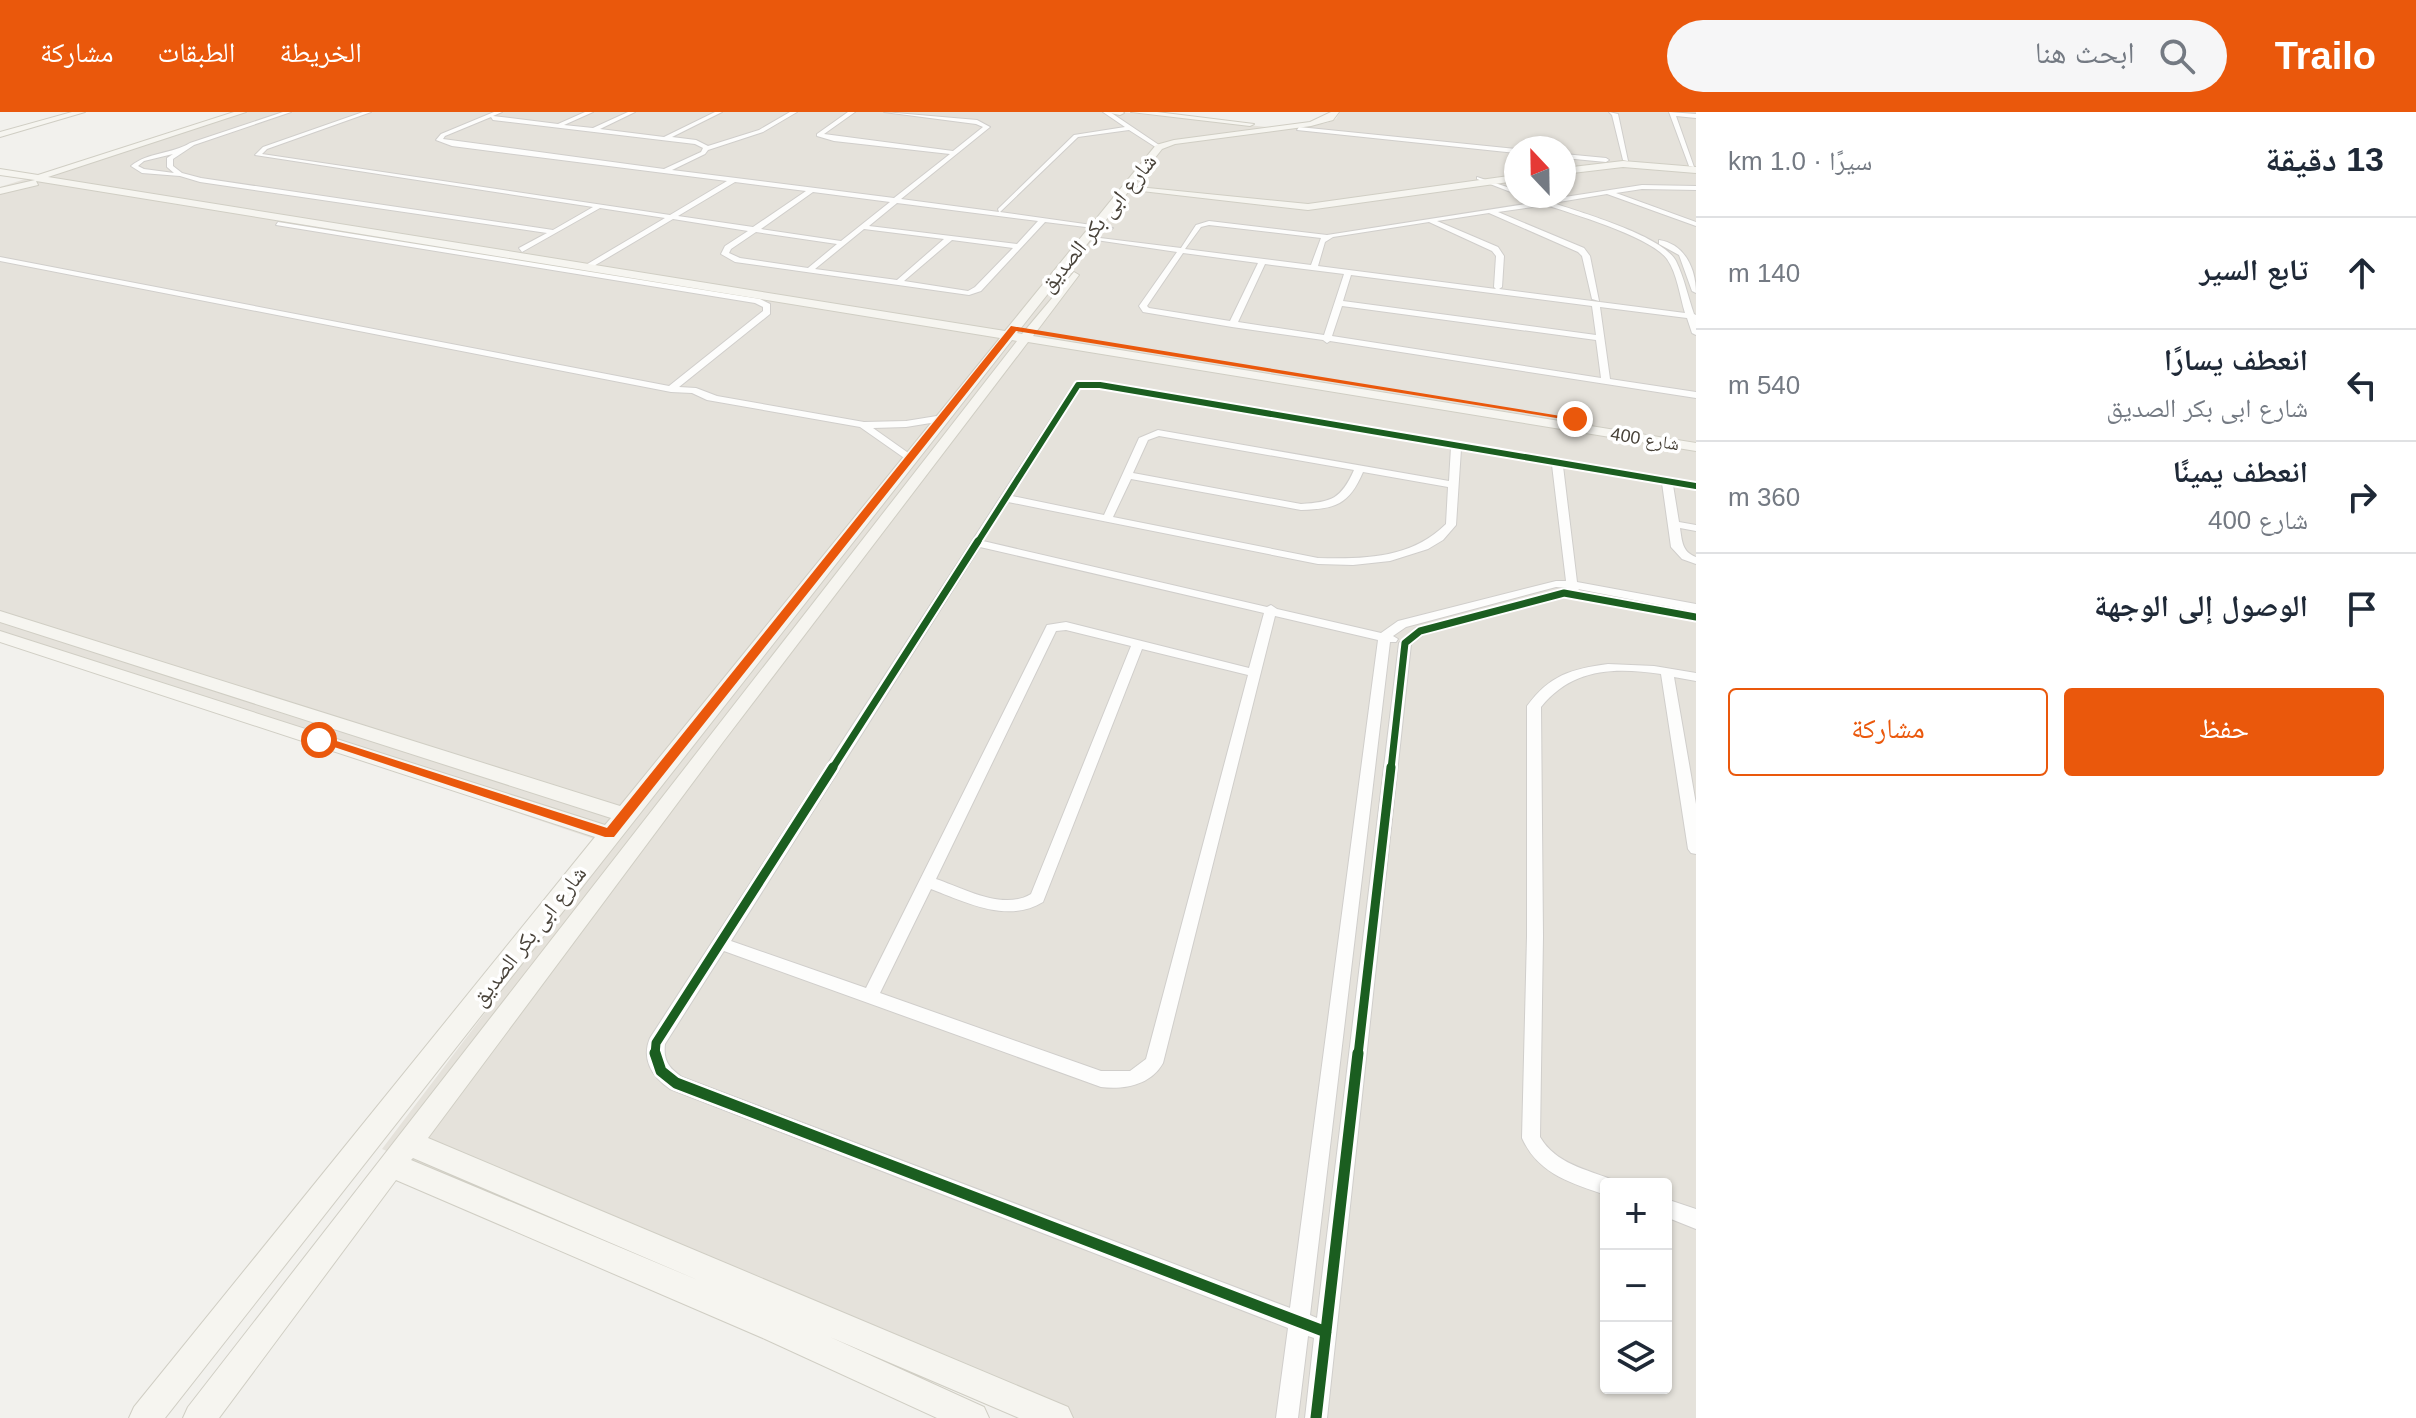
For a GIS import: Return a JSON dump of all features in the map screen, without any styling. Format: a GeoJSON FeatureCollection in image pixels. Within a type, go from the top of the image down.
{"type":"FeatureCollection","features":[{"type":"Feature","properties":{"kind":"main road"},"geometry":{"type":"LineString","coordinates":[[0,133],[68,112]]}},
{"type":"Feature","properties":{"kind":"main road"},"geometry":{"type":"LineString","coordinates":[[0,133],[81,112]]}},
{"type":"Feature","properties":{"kind":"main road"},"geometry":{"type":"LineString","coordinates":[[5,187],[32,175],[231,112]]}},
{"type":"Feature","properties":{"kind":"main road"},"geometry":{"type":"LineString","coordinates":[[32,175],[242,112]]}},
{"type":"Feature","properties":{"kind":"main road"},"geometry":{"type":"LineString","coordinates":[[1107,112],[1119,113]]}},
{"type":"Feature","properties":{"kind":"main road"},"geometry":{"type":"LineString","coordinates":[[1135,112],[1291,128]]}},
{"type":"Feature","properties":{"kind":"main road","name":"شارع ابى بكر الصديق"},"geometry":{"type":"LineString","coordinates":[[145,1418],[943,418],[1019,333],[1173,147],[1324,121],[1335,112]]}},
{"type":"Feature","properties":{"kind":"main road","name":"شارع ابى بكر الصديق"},"geometry":{"type":"LineString","coordinates":[[1103,230],[1164,145],[1337,122],[1345,112]]}},
{"type":"Feature","properties":{"kind":"main road"},"geometry":{"type":"LineString","coordinates":[[1576,166],[1622,160],[1695,167]]}},
{"type":"Feature","properties":{"kind":"main road"},"geometry":{"type":"LineString","coordinates":[[1576,167],[1617,164],[1695,167]]}},
{"type":"Feature","properties":{"kind":"main road"},"geometry":{"type":"LineString","coordinates":[[0,170],[1019,333]]}},
{"type":"Feature","properties":{"kind":"main road"},"geometry":{"type":"LineString","coordinates":[[32,175],[53,181],[522,250],[597,266]]}},
{"type":"Feature","properties":{"kind":"main road"},"geometry":{"type":"LineString","coordinates":[[1139,188],[1301,207],[1504,177]]}},
{"type":"Feature","properties":{"kind":"main road"},"geometry":{"type":"LineString","coordinates":[[5,187],[53,181]]}},
{"type":"Feature","properties":{"kind":"main road","name":"شارع ابى بكر الصديق"},"geometry":{"type":"LineString","coordinates":[[199,1418],[795,637],[1019,333]]}},
{"type":"Feature","properties":{"kind":"main road","name":"شارع 400"},"geometry":{"type":"LineString","coordinates":[[1019,333],[1696,438]]}},
{"type":"Feature","properties":{"kind":"main road","name":"شارع 400"},"geometry":{"type":"LineString","coordinates":[[1019,333],[1696,447]]}},
{"type":"Feature","properties":{"kind":"main road"},"geometry":{"type":"LineString","coordinates":[[0,616],[625,815]]}},
{"type":"Feature","properties":{"kind":"main road"},"geometry":{"type":"LineString","coordinates":[[773,631],[795,637]]}},
{"type":"Feature","properties":{"kind":"main road"},"geometry":{"type":"LineString","coordinates":[[0,636],[610,834]]}},
{"type":"Feature","properties":{"kind":"main road"},"geometry":{"type":"LineString","coordinates":[[400,1154],[973,1418]]}},
{"type":"Feature","properties":{"kind":"main road"},"geometry":{"type":"LineString","coordinates":[[400,1154],[1057,1418]]}},
{"type":"Feature","properties":{"kind":"street"},"geometry":{"type":"LineString","coordinates":[[288,112],[142,160],[134,166],[142,171],[554,232]]}},
{"type":"Feature","properties":{"kind":"street"},"geometry":{"type":"LineString","coordinates":[[368,112],[265,148],[258,155],[843,243]]}},
{"type":"Feature","properties":{"kind":"street"},"geometry":{"type":"LineString","coordinates":[[509,112],[443,135],[439,140],[448,144],[898,199],[1103,230]]}},
{"type":"Feature","properties":{"kind":"street"},"geometry":{"type":"LineString","coordinates":[[558,126],[590,112]]}},
{"type":"Feature","properties":{"kind":"street"},"geometry":{"type":"LineString","coordinates":[[592,130],[632,112]]}},
{"type":"Feature","properties":{"kind":"street"},"geometry":{"type":"LineString","coordinates":[[666,139],[719,112]]}},
{"type":"Feature","properties":{"kind":"street"},"geometry":{"type":"LineString","coordinates":[[668,170],[707,148],[754,134],[794,112]]}},
{"type":"Feature","properties":{"kind":"street"},"geometry":{"type":"LineString","coordinates":[[852,112],[819,135],[955,153]]}},
{"type":"Feature","properties":{"kind":"street"},"geometry":{"type":"LineString","coordinates":[[808,271],[987,127],[985,124],[887,112]]}},
{"type":"Feature","properties":{"kind":"street"},"geometry":{"type":"LineString","coordinates":[[1107,112],[1129,128],[1164,145]]}},
{"type":"Feature","properties":{"kind":"street"},"geometry":{"type":"LineString","coordinates":[[1119,113],[1164,145]]}},
{"type":"Feature","properties":{"kind":"street"},"geometry":{"type":"LineString","coordinates":[[1607,113],[1615,114],[1622,160]]}},
{"type":"Feature","properties":{"kind":"street"},"geometry":{"type":"LineString","coordinates":[[1695,167],[1673,113],[1696,116]]}},
{"type":"Feature","properties":{"kind":"street"},"geometry":{"type":"LineString","coordinates":[[496,115],[558,126],[696,142],[707,148]]}},
{"type":"Feature","properties":{"kind":"street"},"geometry":{"type":"LineString","coordinates":[[1000,210],[1076,136],[1129,128]]}},
{"type":"Feature","properties":{"kind":"street"},"geometry":{"type":"LineString","coordinates":[[1291,128],[1504,150]]}},
{"type":"Feature","properties":{"kind":"street"},"geometry":{"type":"LineString","coordinates":[[1609,129],[1622,160]]}},
{"type":"Feature","properties":{"kind":"street"},"geometry":{"type":"LineString","coordinates":[[180,149],[170,158],[169,164],[183,175]]}},
{"type":"Feature","properties":{"kind":"street"},"geometry":{"type":"LineString","coordinates":[[1686,151],[1696,152]]}},
{"type":"Feature","properties":{"kind":"street"},"geometry":{"type":"LineString","coordinates":[[1576,157],[1606,160]]}},
{"type":"Feature","properties":{"kind":"street"},"geometry":{"type":"LineString","coordinates":[[597,266],[739,179],[1000,210],[1183,249],[1263,261],[1693,314]]}},
{"type":"Feature","properties":{"kind":"street"},"geometry":{"type":"LineString","coordinates":[[1487,179],[1504,185]]}},
{"type":"Feature","properties":{"kind":"street"},"geometry":{"type":"LineString","coordinates":[[1576,196],[1655,186],[1696,188]]}},
{"type":"Feature","properties":{"kind":"street"},"geometry":{"type":"LineString","coordinates":[[812,190],[726,250],[725,254],[738,260],[808,271],[972,292],[1043,220]]}},
{"type":"Feature","properties":{"kind":"street"},"geometry":{"type":"LineString","coordinates":[[1606,192],[1696,224]]}},
{"type":"Feature","properties":{"kind":"street"},"geometry":{"type":"LineString","coordinates":[[522,250],[598,207]]}},
{"type":"Feature","properties":{"kind":"street"},"geometry":{"type":"LineString","coordinates":[[1505,208],[1327,237],[1209,223],[1198,226],[1143,308],[1156,314],[1696,395]]}},
{"type":"Feature","properties":{"kind":"street"},"geometry":{"type":"LineString","coordinates":[[1564,208],[1660,248],[1696,252]]}},
{"type":"Feature","properties":{"kind":"street"},"geometry":{"type":"LineString","coordinates":[[1566,208],[1677,250],[1696,291]]}},
{"type":"Feature","properties":{"kind":"street"},"geometry":{"type":"LineString","coordinates":[[1490,211],[1567,241],[1581,250],[1588,262],[1596,302],[1606,381]]}},
{"type":"Feature","properties":{"kind":"street"},"geometry":{"type":"LineString","coordinates":[[1429,220],[1495,249],[1500,256],[1498,287]]}},
{"type":"Feature","properties":{"kind":"street"},"geometry":{"type":"LineString","coordinates":[[278,224],[757,301],[767,306],[767,312],[673,389]]}},
{"type":"Feature","properties":{"kind":"street"},"geometry":{"type":"LineString","coordinates":[[863,227],[1018,246]]}},
{"type":"Feature","properties":{"kind":"street"},"geometry":{"type":"LineString","coordinates":[[1315,266],[1321,243],[1327,237]]}},
{"type":"Feature","properties":{"kind":"street"},"geometry":{"type":"LineString","coordinates":[[897,284],[950,238]]}},
{"type":"Feature","properties":{"kind":"street"},"geometry":{"type":"LineString","coordinates":[[1660,248],[1672,260],[1693,314],[1696,333]]}},
{"type":"Feature","properties":{"kind":"street"},"geometry":{"type":"LineString","coordinates":[[1183,249],[1498,287],[1596,302]]}},
{"type":"Feature","properties":{"kind":"street"},"geometry":{"type":"LineString","coordinates":[[0,259],[673,389],[688,395],[864,425],[906,424],[943,418]]}},
{"type":"Feature","properties":{"kind":"street"},"geometry":{"type":"LineString","coordinates":[[1232,325],[1263,261]]}},
{"type":"Feature","properties":{"kind":"street"},"geometry":{"type":"LineString","coordinates":[[1327,340],[1348,272]]}},
{"type":"Feature","properties":{"kind":"street"},"geometry":{"type":"LineString","coordinates":[[1338,303],[1600,338]]}},
{"type":"Feature","properties":{"kind":"street"},"geometry":{"type":"LineString","coordinates":[[1326,1332],[676,1083],[661,1074],[654,1059],[656,1043],[1075,388],[1085,384],[1696,486]]}},
{"type":"Feature","properties":{"kind":"street"},"geometry":{"type":"LineString","coordinates":[[864,425],[910,459]]}},
{"type":"Feature","properties":{"kind":"street"},"geometry":{"type":"LineString","coordinates":[[1107,519],[1144,438],[1158,433],[1454,485]]}},
{"type":"Feature","properties":{"kind":"street"},"geometry":{"type":"LineString","coordinates":[[1004,498],[1318,561],[1370,560],[1413,551],[1442,535],[1451,525],[1456,445]]}},
{"type":"Feature","properties":{"kind":"street"},"geometry":{"type":"LineString","coordinates":[[1557,462],[1572,589]]}},
{"type":"Feature","properties":{"kind":"street"},"geometry":{"type":"LineString","coordinates":[[1127,475],[1309,507],[1342,500],[1349,494],[1360,468]]}},
{"type":"Feature","properties":{"kind":"street"},"geometry":{"type":"LineString","coordinates":[[1667,481],[1679,552],[1696,561]]}},
{"type":"Feature","properties":{"kind":"street"},"geometry":{"type":"LineString","coordinates":[[1674,524],[1696,528]]}},
{"type":"Feature","properties":{"kind":"street"},"geometry":{"type":"LineString","coordinates":[[976,543],[1271,609],[1405,643]]}},
{"type":"Feature","properties":{"kind":"street"},"geometry":{"type":"LineString","coordinates":[[1287,1418],[1385,636],[1396,626],[1408,622],[1544,586],[1696,608]]}},
{"type":"Feature","properties":{"kind":"street"},"geometry":{"type":"LineString","coordinates":[[1316,1418],[1405,643],[1420,631],[1572,589],[1696,617]]}},
{"type":"Feature","properties":{"kind":"street"},"geometry":{"type":"LineString","coordinates":[[719,943],[1101,1079],[1122,1081],[1146,1072],[1154,1063],[1271,609]]}},
{"type":"Feature","properties":{"kind":"street"},"geometry":{"type":"LineString","coordinates":[[870,997],[1048,631],[1055,626],[1066,626],[1254,673]]}},
{"type":"Feature","properties":{"kind":"street"},"geometry":{"type":"LineString","coordinates":[[927,882],[1009,908],[1031,905],[1037,898],[1138,644]]}},
{"type":"Feature","properties":{"kind":"street"},"geometry":{"type":"LineString","coordinates":[[1600,1184],[1552,1165],[1542,1157],[1531,1138],[1535,936],[1534,706],[1553,684],[1581,673],[1616,668],[1667,671],[1696,677]]}},
{"type":"Feature","properties":{"kind":"street"},"geometry":{"type":"LineString","coordinates":[[1667,671],[1696,849]]}},
{"type":"Feature","properties":{"kind":"street"},"geometry":{"type":"LineString","coordinates":[[1680,746],[1696,750]]}},
{"type":"Feature","properties":{"kind":"street"},"geometry":{"type":"LineString","coordinates":[[1672,1210],[1696,1219]]}},
{"type":"Feature","properties":{"kind":"shaded area"},"geometry":{"type":"Polygon","coordinates":[[[236,112],[1120,112],[1288,129],[1327,123],[1336,119],[1340,112],[1696,112],[1696,1418],[1018,1418],[382,1149],[612,845],[0,637],[0,187],[236,112]]]}},
{"type":"Feature","properties":{"kind":"cycle path"},"geometry":{"type":"LineString","coordinates":[[1326,1332],[676,1083],[658,1066],[656,1043],[1078,385],[1100,385],[1696,486]]}},
{"type":"Feature","properties":{"kind":"cycle path"},"geometry":{"type":"LineString","coordinates":[[1316,1418],[1405,643],[1420,631],[1564,593],[1696,617]]}},
{"type":"Feature","properties":{"kind":"route"},"geometry":{"type":"LineString","coordinates":[[319,740],[610,834],[1014,328],[1575,419]]}}]}
